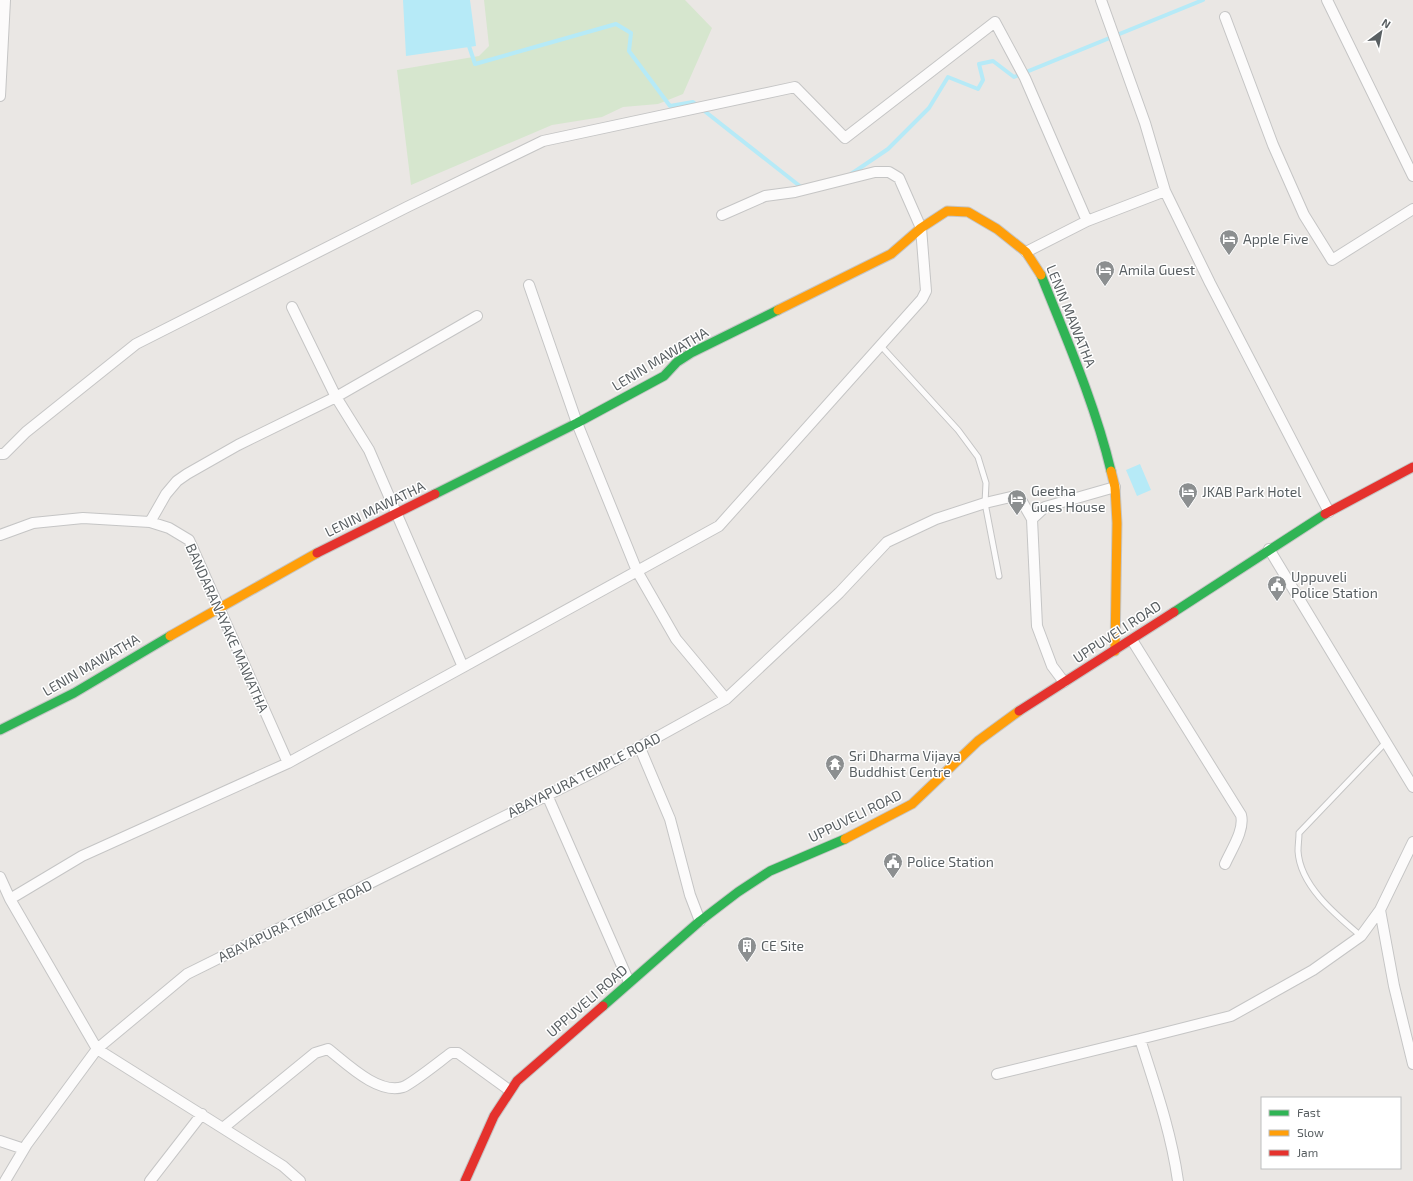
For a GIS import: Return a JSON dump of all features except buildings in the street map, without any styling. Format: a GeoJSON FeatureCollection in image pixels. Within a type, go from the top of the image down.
{"type":"FeatureCollection","features":[{"type":"Feature","properties":{"kind":"street"},"geometry":{"type":"LineString","coordinates":[[0,96],[5,0]]}},
{"type":"Feature","properties":{"kind":"street"},"geometry":{"type":"LineString","coordinates":[[1101,0],[1145,123],[1165,191],[1210,283],[1329,512]]}},
{"type":"Feature","properties":{"kind":"street"},"geometry":{"type":"LineString","coordinates":[[1327,0],[1413,176]]}},
{"type":"Feature","properties":{"kind":"street"},"geometry":{"type":"LineString","coordinates":[[1225,17],[1276,152],[1304,216],[1332,260],[1413,209]]}},
{"type":"Feature","properties":{"kind":"street"},"geometry":{"type":"LineString","coordinates":[[0,454],[4,454],[26,432],[136,344],[407,207],[543,141],[794,87],[845,138],[996,22],[1020,67],[1087,221]]}},
{"type":"Feature","properties":{"kind":"street"},"geometry":{"type":"LineString","coordinates":[[10,899],[82,856],[288,763],[719,526],[798,436],[881,346],[922,299],[926,290],[921,228],[899,178],[889,172],[875,172],[795,192],[765,196],[722,215]]}},
{"type":"Feature","properties":{"kind":"street"},"geometry":{"type":"LineString","coordinates":[[1026,252],[1087,221],[1165,191]]}},
{"type":"Feature","properties":{"kind":"street","name":"LENIN MAWATHA"},"geometry":{"type":"LineString","coordinates":[[0,730],[74,692],[217,608],[300,562],[397,515],[577,423],[664,376],[677,362],[691,353],[891,254],[921,228],[947,211],[968,212],[997,229],[1026,252],[1040,272],[1075,361],[1105,445],[1115,487],[1117,523],[1115,651]]}},
{"type":"Feature","properties":{"kind":"street"},"geometry":{"type":"LineString","coordinates":[[529,285],[577,423],[637,571],[676,639],[726,699]]}},
{"type":"Feature","properties":{"kind":"street"},"geometry":{"type":"LineString","coordinates":[[292,307],[336,397],[369,450],[463,667]]}},
{"type":"Feature","properties":{"kind":"street"},"geometry":{"type":"LineString","coordinates":[[150,522],[166,494],[177,481],[187,474],[238,445],[336,397],[477,316]]}},
{"type":"Feature","properties":{"kind":"street","name":"UPPUVELI ROAD"},"geometry":{"type":"LineString","coordinates":[[465,1181],[490,1124],[509,1090],[530,1068],[629,982],[700,921],[738,892],[770,872],[841,841],[912,804],[978,741],[1016,713],[1132,640],[1269,549],[1329,512],[1413,467]]}},
{"type":"Feature","properties":{"kind":"street"},"geometry":{"type":"LineString","coordinates":[[1032,519],[1045,507],[1115,487]]}},
{"type":"Feature","properties":{"kind":"street","name":"ABAYAPURA TEMPLE ROAD"},"geometry":{"type":"LineString","coordinates":[[5,1181],[24,1149],[96,1049],[187,974],[640,748],[726,699],[839,593],[887,542],[936,519],[985,503],[1016,496],[1020,498],[1032,519],[1037,626],[1052,666],[1064,682]]}},
{"type":"Feature","properties":{"kind":"street","name":"BANDARANAYAKE MAWATHA"},"geometry":{"type":"LineString","coordinates":[[0,535],[33,522],[76,519],[150,522],[169,528],[188,540],[217,608],[288,763]]}},
{"type":"Feature","properties":{"kind":"street"},"geometry":{"type":"LineString","coordinates":[[1269,549],[1413,786]]}},
{"type":"Feature","properties":{"kind":"street"},"geometry":{"type":"LineString","coordinates":[[1132,640],[1241,815],[1243,821],[1241,828],[1225,864]]}},
{"type":"Feature","properties":{"kind":"street"},"geometry":{"type":"LineString","coordinates":[[640,748],[670,819],[690,895],[700,921]]}},
{"type":"Feature","properties":{"kind":"street"},"geometry":{"type":"LineString","coordinates":[[546,795],[629,982]]}},
{"type":"Feature","properties":{"kind":"street"},"geometry":{"type":"LineString","coordinates":[[997,1074],[1231,1016],[1313,970],[1361,936],[1380,910],[1413,842]]}},
{"type":"Feature","properties":{"kind":"street"},"geometry":{"type":"LineString","coordinates":[[0,877],[10,899],[96,1049],[283,1166],[300,1181]]}},
{"type":"Feature","properties":{"kind":"street"},"geometry":{"type":"LineString","coordinates":[[1380,910],[1394,986],[1413,1064]]}},
{"type":"Feature","properties":{"kind":"street"},"geometry":{"type":"LineString","coordinates":[[1140,1038],[1167,1122],[1174,1150],[1178,1181]]}},
{"type":"Feature","properties":{"kind":"street"},"geometry":{"type":"LineString","coordinates":[[223,1128],[315,1053],[328,1049],[368,1080],[387,1087],[402,1087],[451,1053],[458,1053],[509,1090]]}},
{"type":"Feature","properties":{"kind":"street"},"geometry":{"type":"LineString","coordinates":[[150,1181],[202,1114]]}},
{"type":"Feature","properties":{"kind":"street"},"geometry":{"type":"LineString","coordinates":[[0,1141],[24,1149]]}},
{"type":"Feature","properties":{"kind":"lane"},"geometry":{"type":"LineString","coordinates":[[881,346],[958,430],[978,457],[986,483],[985,503],[999,576]]}},
{"type":"Feature","properties":{"kind":"lane"},"geometry":{"type":"LineString","coordinates":[[1361,936],[1328,908],[1306,878],[1298,852],[1299,833],[1386,742]]}},
{"type":"Feature","properties":{"kind":"green space"},"geometry":{"type":"Polygon","coordinates":[[[484,0],[685,0],[712,28],[683,94],[658,104],[623,107],[602,117],[552,125],[411,185],[397,70],[479,56],[489,46],[484,0]]]}},
{"type":"Feature","properties":{"kind":"water"},"geometry":{"type":"Polygon","coordinates":[[[403,0],[470,0],[476,46],[406,56],[403,0]]]}},
{"type":"Feature","properties":{"kind":"water"},"geometry":{"type":"Polygon","coordinates":[[[1140,464],[1151,490],[1137,496],[1126,470],[1140,464]]]}},
{"type":"Feature","properties":{"kind":"waterway"},"geometry":{"type":"LineString","coordinates":[[851,174],[888,149],[929,108],[948,77],[978,89],[983,80],[979,64],[993,61],[1014,77],[1203,0]]}},
{"type":"Feature","properties":{"kind":"waterway"},"geometry":{"type":"LineString","coordinates":[[468,43],[475,64],[616,24],[631,33],[629,51],[670,106],[693,102],[801,187],[804,186]]}},
{"type":"Feature","properties":{"kind":"traffic: fast"},"geometry":{"type":"LineString","coordinates":[[1041,275],[1089,397],[1111,471]]}},
{"type":"Feature","properties":{"kind":"traffic: fast"},"geometry":{"type":"LineString","coordinates":[[435,494],[577,423],[664,376],[677,362],[691,353],[778,310]]}},
{"type":"Feature","properties":{"kind":"traffic: fast"},"geometry":{"type":"LineString","coordinates":[[1174,612],[1325,514]]}},
{"type":"Feature","properties":{"kind":"traffic: fast"},"geometry":{"type":"LineString","coordinates":[[0,730],[74,693],[170,636]]}},
{"type":"Feature","properties":{"kind":"traffic: fast"},"geometry":{"type":"LineString","coordinates":[[603,1006],[700,921],[738,892],[770,871],[845,839]]}},
{"type":"Feature","properties":{"kind":"traffic: slow"},"geometry":{"type":"LineString","coordinates":[[778,310],[891,254],[921,228],[947,211],[968,212],[997,229],[1026,252],[1041,275]]}},
{"type":"Feature","properties":{"kind":"traffic: slow"},"geometry":{"type":"LineString","coordinates":[[1111,471],[1115,487],[1117,523],[1115,651]]}},
{"type":"Feature","properties":{"kind":"traffic: slow"},"geometry":{"type":"LineString","coordinates":[[170,636],[317,553]]}},
{"type":"Feature","properties":{"kind":"traffic: slow"},"geometry":{"type":"LineString","coordinates":[[845,839],[912,804],[978,741],[1019,711]]}},
{"type":"Feature","properties":{"kind":"traffic: jam"},"geometry":{"type":"LineString","coordinates":[[1325,514],[1413,467]]}},
{"type":"Feature","properties":{"kind":"traffic: jam"},"geometry":{"type":"LineString","coordinates":[[317,553],[435,494]]}},
{"type":"Feature","properties":{"kind":"traffic: jam"},"geometry":{"type":"LineString","coordinates":[[1019,711],[1174,612]]}},
{"type":"Feature","properties":{"kind":"traffic: jam"},"geometry":{"type":"LineString","coordinates":[[465,1181],[494,1116],[517,1081],[603,1006]]}},
{"type":"Feature","properties":{"kind":"place","name":"Apple Five"},"geometry":{"type":"Point","coordinates":[1229,256]}},
{"type":"Feature","properties":{"kind":"place","name":"Amila Guest"},"geometry":{"type":"Point","coordinates":[1105,287]}},
{"type":"Feature","properties":{"kind":"place","name":"JKAB Park Hotel"},"geometry":{"type":"Point","coordinates":[1188,509]}},
{"type":"Feature","properties":{"kind":"place","name":"Geetha Gues House"},"geometry":{"type":"Point","coordinates":[1017,516]}},
{"type":"Feature","properties":{"kind":"place","name":"Uppuveli Police Station"},"geometry":{"type":"Point","coordinates":[1277,602]}},
{"type":"Feature","properties":{"kind":"place","name":"Sri Dharma Vijaya Buddhist Centre"},"geometry":{"type":"Point","coordinates":[835,781]}},
{"type":"Feature","properties":{"kind":"place","name":"Police Station"},"geometry":{"type":"Point","coordinates":[893,879]}},
{"type":"Feature","properties":{"kind":"place","name":"CE Site"},"geometry":{"type":"Point","coordinates":[747,963]}}]}
